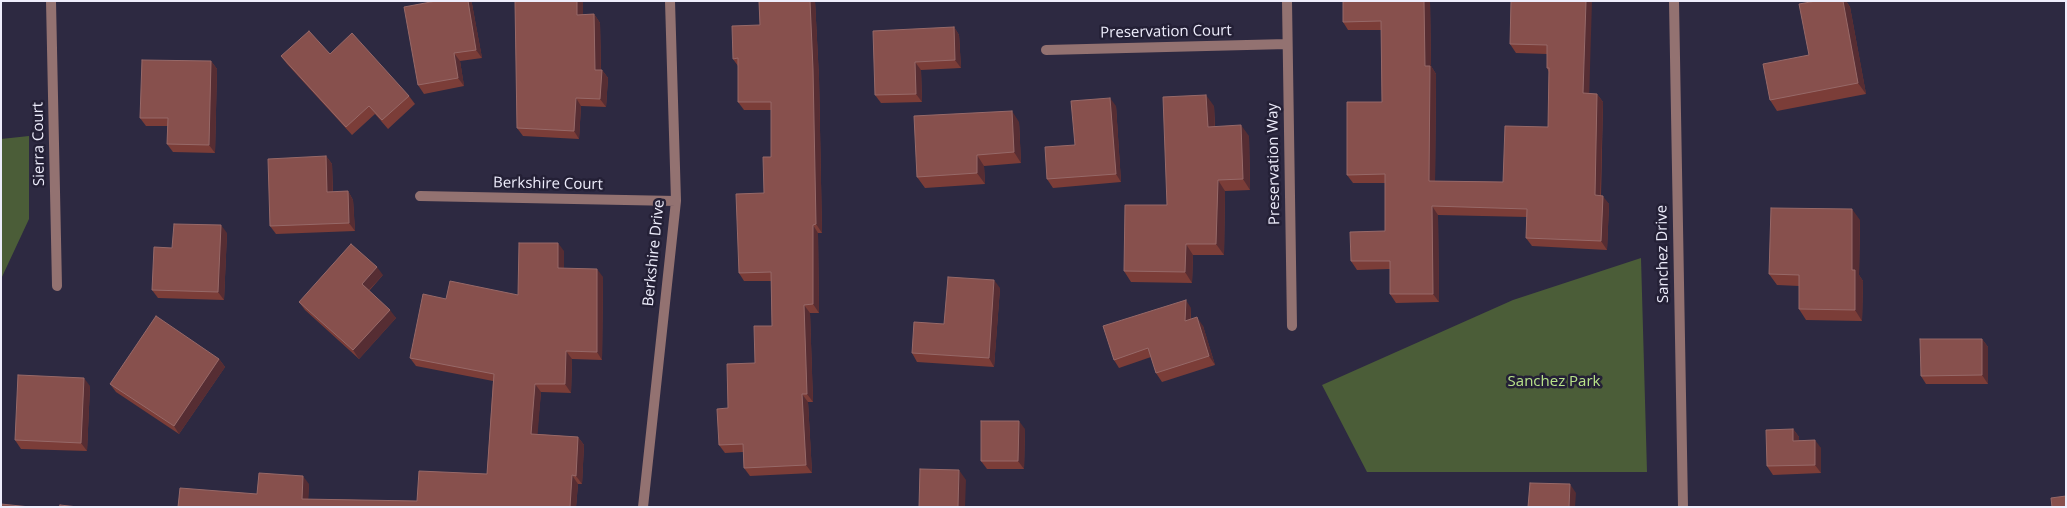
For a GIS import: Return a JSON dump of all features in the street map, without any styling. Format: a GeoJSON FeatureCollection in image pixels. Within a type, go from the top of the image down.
{"type":"FeatureCollection","features":[{"type":"Feature","properties":{"kind":"street","name":"Sierra Court"},"geometry":{"type":"LineString","coordinates":[[51,1],[57,286]]}},
{"type":"Feature","properties":{"kind":"street","name":"Berkshire Drive"},"geometry":{"type":"LineString","coordinates":[[643,507],[676,201],[670,1]]}},
{"type":"Feature","properties":{"kind":"street","name":"Preservation Way"},"geometry":{"type":"LineString","coordinates":[[1287,1],[1292,326]]}},
{"type":"Feature","properties":{"kind":"street","name":"Sanchez Drive"},"geometry":{"type":"LineString","coordinates":[[1674,1],[1683,507]]}},
{"type":"Feature","properties":{"kind":"street","name":"Preservation Court"},"geometry":{"type":"LineString","coordinates":[[1046,50],[1288,44]]}},
{"type":"Feature","properties":{"kind":"street","name":"Berkshire Court"},"geometry":{"type":"LineString","coordinates":[[420,196],[676,201]]}},
{"type":"Feature","properties":{"kind":"green space"},"geometry":{"type":"Polygon","coordinates":[[[29,136],[29,219],[1,279],[1,139],[29,136]]]}},
{"type":"Feature","properties":{"kind":"green space","name":"Sanchez Park"},"geometry":{"type":"Polygon","coordinates":[[[1641,258],[1647,472],[1367,472],[1322,385],[1513,300],[1641,258]]]}},
{"type":"Feature","properties":{"kind":"building"},"geometry":{"type":"Polygon","coordinates":[[[436,1],[468,1],[476,50],[454,53],[458,78],[418,85],[404,7],[436,1]]]}},
{"type":"Feature","properties":{"kind":"building"},"geometry":{"type":"Polygon","coordinates":[[[515,1],[577,1],[577,15],[594,14],[595,70],[602,70],[600,99],[576,98],[574,131],[517,128],[515,1]]]}},
{"type":"Feature","properties":{"kind":"building"},"geometry":{"type":"Polygon","coordinates":[[[759,1],[810,1],[816,224],[813,225],[813,304],[804,305],[807,394],[802,394],[806,465],[744,468],[743,444],[719,445],[717,409],[728,408],[727,364],[755,363],[754,326],[772,326],[771,272],[739,273],[736,194],[764,193],[763,157],[771,157],[771,102],[738,102],[738,58],[733,59],[732,26],[760,25],[759,1]]]}},
{"type":"Feature","properties":{"kind":"building"},"geometry":{"type":"Polygon","coordinates":[[[1343,1],[1424,1],[1425,66],[1430,66],[1429,181],[1503,182],[1505,126],[1548,127],[1549,68],[1547,68],[1547,45],[1510,44],[1511,1],[1586,1],[1583,93],[1597,94],[1595,195],[1603,196],[1601,241],[1526,238],[1527,209],[1432,206],[1433,294],[1390,294],[1390,261],[1351,261],[1350,232],[1385,231],[1385,174],[1347,175],[1347,102],[1382,102],[1381,21],[1343,22],[1343,1]]]}},
{"type":"Feature","properties":{"kind":"building"},"geometry":{"type":"Polygon","coordinates":[[[1816,1],[1843,1],[1858,83],[1770,100],[1763,64],[1809,55],[1799,4],[1816,1]]]}},
{"type":"Feature","properties":{"kind":"building"},"geometry":{"type":"Polygon","coordinates":[[[954,27],[955,60],[915,62],[916,94],[875,95],[873,31],[954,27]]]}},
{"type":"Feature","properties":{"kind":"building"},"geometry":{"type":"Polygon","coordinates":[[[309,31],[330,54],[352,33],[409,96],[382,120],[369,106],[346,127],[281,56],[309,31]]]}},
{"type":"Feature","properties":{"kind":"building"},"geometry":{"type":"Polygon","coordinates":[[[142,60],[211,61],[209,145],[167,144],[168,118],[140,118],[142,60]]]}},
{"type":"Feature","properties":{"kind":"building"},"geometry":{"type":"Polygon","coordinates":[[[1206,95],[1208,127],[1241,125],[1243,179],[1218,180],[1216,244],[1186,244],[1185,272],[1124,271],[1125,205],[1167,205],[1163,97],[1206,95]]]}},
{"type":"Feature","properties":{"kind":"building"},"geometry":{"type":"Polygon","coordinates":[[[1110,98],[1116,174],[1047,179],[1045,147],[1075,145],[1071,101],[1110,98]]]}},
{"type":"Feature","properties":{"kind":"building"},"geometry":{"type":"Polygon","coordinates":[[[1012,111],[1014,152],[977,155],[977,173],[917,177],[914,116],[1012,111]]]}},
{"type":"Feature","properties":{"kind":"building"},"geometry":{"type":"Polygon","coordinates":[[[326,156],[327,192],[348,191],[349,223],[270,226],[268,159],[326,156]]]}},
{"type":"Feature","properties":{"kind":"building"},"geometry":{"type":"Polygon","coordinates":[[[1771,208],[1852,209],[1852,270],[1855,270],[1855,310],[1799,309],[1799,275],[1769,274],[1771,208]]]}},
{"type":"Feature","properties":{"kind":"building"},"geometry":{"type":"Polygon","coordinates":[[[174,224],[221,225],[218,292],[152,290],[154,247],[172,248],[174,224]]]}},
{"type":"Feature","properties":{"kind":"building"},"geometry":{"type":"Polygon","coordinates":[[[519,243],[558,243],[558,268],[597,269],[597,352],[566,351],[565,384],[535,384],[531,434],[578,437],[576,476],[572,475],[570,507],[178,507],[180,488],[257,494],[259,473],[303,476],[302,499],[417,501],[419,471],[487,474],[494,374],[410,358],[423,294],[446,299],[450,281],[518,295],[519,243]]]}},
{"type":"Feature","properties":{"kind":"building"},"geometry":{"type":"Polygon","coordinates":[[[351,244],[377,267],[362,284],[390,310],[353,350],[299,302],[351,244]]]}},
{"type":"Feature","properties":{"kind":"building"},"geometry":{"type":"Polygon","coordinates":[[[948,277],[994,280],[989,358],[912,353],[914,322],[944,324],[948,277]]]}},
{"type":"Feature","properties":{"kind":"building"},"geometry":{"type":"Polygon","coordinates":[[[1186,300],[1185,321],[1197,317],[1209,356],[1156,373],[1148,348],[1114,360],[1103,326],[1186,300]]]}},
{"type":"Feature","properties":{"kind":"building"},"geometry":{"type":"Polygon","coordinates":[[[156,316],[219,359],[174,426],[110,384],[156,316]]]}},
{"type":"Feature","properties":{"kind":"building"},"geometry":{"type":"Polygon","coordinates":[[[1920,339],[1982,339],[1982,375],[1921,376],[1920,339]]]}},
{"type":"Feature","properties":{"kind":"building"},"geometry":{"type":"Polygon","coordinates":[[[18,375],[84,378],[81,443],[15,440],[18,375]]]}},
{"type":"Feature","properties":{"kind":"building"},"geometry":{"type":"Polygon","coordinates":[[[981,421],[1019,421],[1018,461],[981,461],[981,421]]]}},
{"type":"Feature","properties":{"kind":"building"},"geometry":{"type":"Polygon","coordinates":[[[1793,429],[1793,441],[1815,440],[1815,465],[1767,466],[1766,430],[1793,429]]]}},
{"type":"Feature","properties":{"kind":"building"},"geometry":{"type":"Polygon","coordinates":[[[920,469],[959,470],[958,507],[919,507],[920,469]]]}},
{"type":"Feature","properties":{"kind":"building"},"geometry":{"type":"Polygon","coordinates":[[[1530,483],[1570,484],[1569,507],[1528,507],[1530,483]]]}},
{"type":"Feature","properties":{"kind":"building"},"geometry":{"type":"Polygon","coordinates":[[[2066,496],[2066,507],[2052,507],[2051,498],[2066,496]]]}},
{"type":"Feature","properties":{"kind":"building"},"geometry":{"type":"Polygon","coordinates":[[[1,504],[30,507],[1,507],[1,504]]]}},
{"type":"Feature","properties":{"kind":"building"},"geometry":{"type":"Polygon","coordinates":[[[60,505],[78,507],[59,507],[60,505]]]}}]}
